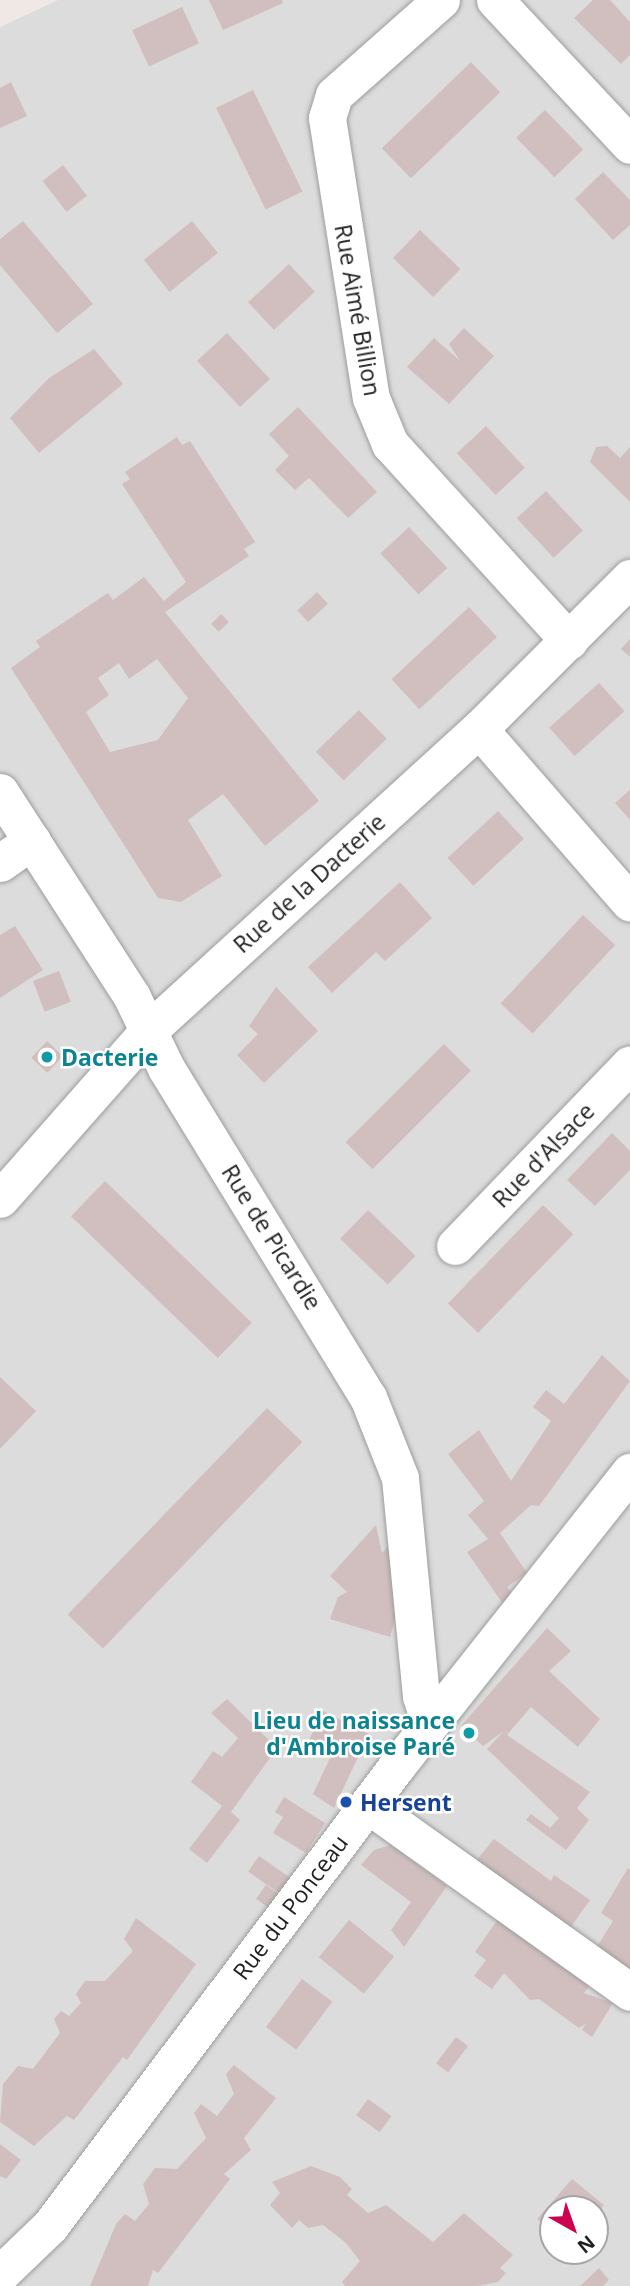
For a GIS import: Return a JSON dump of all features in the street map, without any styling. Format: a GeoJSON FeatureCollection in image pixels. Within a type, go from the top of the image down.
{"type":"FeatureCollection","features":[{"type":"Feature","properties":{"kind":"street","name":"Rue Aimé Billion"},"geometry":{"type":"LineString","coordinates":[[441,0],[334,95],[327,118],[371,398],[390,444],[569,641]]}},
{"type":"Feature","properties":{"kind":"street"},"geometry":{"type":"LineString","coordinates":[[495,0],[630,145]]}},
{"type":"Feature","properties":{"kind":"street","name":"Rue de la Dacterie"},"geometry":{"type":"LineString","coordinates":[[0,1199],[149,1030],[479,729],[630,578]]}},
{"type":"Feature","properties":{"kind":"street"},"geometry":{"type":"LineString","coordinates":[[479,729],[630,902]]}},
{"type":"Feature","properties":{"kind":"street","name":"Rue de Picardie"},"geometry":{"type":"LineString","coordinates":[[0,792],[149,1030],[334,1337],[386,1438],[400,1478],[421,1696],[430,1724]]}},
{"type":"Feature","properties":{"kind":"street"},"geometry":{"type":"LineString","coordinates":[[0,863],[32,841]]}},
{"type":"Feature","properties":{"kind":"street","name":"Rue d'Alsace"},"geometry":{"type":"LineString","coordinates":[[455,1246],[630,1064]]}},
{"type":"Feature","properties":{"kind":"street","name":"Rue du Ponceau"},"geometry":{"type":"LineString","coordinates":[[12,2276],[430,1724],[630,1472]]}},
{"type":"Feature","properties":{"kind":"street"},"geometry":{"type":"LineString","coordinates":[[368,1805],[630,1992]]}},
{"type":"Feature","properties":{"kind":"shaded area"},"geometry":{"type":"Polygon","coordinates":[[[58,0],[630,0],[630,2286],[0,2286],[0,27],[58,0]]]}},
{"type":"Feature","properties":{"kind":"building"},"geometry":{"type":"Polygon","coordinates":[[[209,0],[282,0],[283,3],[223,30],[209,0]]]}},
{"type":"Feature","properties":{"kind":"building"},"geometry":{"type":"Polygon","coordinates":[[[593,0],[610,0],[630,22],[630,55],[621,64],[574,18],[593,0]]]}},
{"type":"Feature","properties":{"kind":"building"},"geometry":{"type":"Polygon","coordinates":[[[182,7],[199,43],[149,66],[132,30],[182,7]]]}},
{"type":"Feature","properties":{"kind":"building"},"geometry":{"type":"Polygon","coordinates":[[[471,62],[500,92],[411,178],[382,148],[471,62]]]}},
{"type":"Feature","properties":{"kind":"building"},"geometry":{"type":"Polygon","coordinates":[[[11,82],[27,116],[0,128],[0,88],[11,82]]]}},
{"type":"Feature","properties":{"kind":"building"},"geometry":{"type":"Polygon","coordinates":[[[253,90],[303,192],[266,210],[216,108],[253,90]]]}},
{"type":"Feature","properties":{"kind":"building"},"geometry":{"type":"Polygon","coordinates":[[[545,110],[583,150],[554,177],[516,138],[545,110]]]}},
{"type":"Feature","properties":{"kind":"building"},"geometry":{"type":"Polygon","coordinates":[[[63,165],[87,196],[67,212],[43,181],[63,165]]]}},
{"type":"Feature","properties":{"kind":"building"},"geometry":{"type":"Polygon","coordinates":[[[603,172],[630,200],[630,225],[613,240],[575,199],[603,172]]]}},
{"type":"Feature","properties":{"kind":"building"},"geometry":{"type":"Polygon","coordinates":[[[23,221],[93,304],[57,333],[0,265],[0,239],[23,221]]]}},
{"type":"Feature","properties":{"kind":"building"},"geometry":{"type":"Polygon","coordinates":[[[192,221],[218,253],[170,292],[144,260],[192,221]]]}},
{"type":"Feature","properties":{"kind":"building"},"geometry":{"type":"Polygon","coordinates":[[[420,230],[460,269],[433,297],[393,258],[420,230]]]}},
{"type":"Feature","properties":{"kind":"building"},"geometry":{"type":"Polygon","coordinates":[[[289,264],[315,292],[274,330],[248,302],[289,264]]]}},
{"type":"Feature","properties":{"kind":"building"},"geometry":{"type":"Polygon","coordinates":[[[464,328],[494,356],[449,404],[407,367],[434,338],[460,361],[449,344],[464,328]]]}},
{"type":"Feature","properties":{"kind":"building"},"geometry":{"type":"Polygon","coordinates":[[[227,333],[270,379],[240,407],[197,361],[227,333]]]}},
{"type":"Feature","properties":{"kind":"building"},"geometry":{"type":"Polygon","coordinates":[[[94,349],[123,384],[39,453],[10,418],[49,378],[94,349]]]}},
{"type":"Feature","properties":{"kind":"building"},"geometry":{"type":"Polygon","coordinates":[[[298,407],[377,492],[348,518],[309,478],[295,490],[275,470],[289,456],[269,434],[298,407]]]}},
{"type":"Feature","properties":{"kind":"building"},"geometry":{"type":"Polygon","coordinates":[[[486,426],[525,468],[496,495],[457,453],[486,426]]]}},
{"type":"Feature","properties":{"kind":"building"},"geometry":{"type":"Polygon","coordinates":[[[177,437],[182,445],[190,441],[255,542],[244,549],[249,556],[165,612],[319,801],[265,846],[223,794],[188,820],[222,876],[181,902],[158,898],[11,668],[40,647],[36,641],[108,593],[113,600],[144,577],[164,601],[186,582],[122,484],[130,479],[125,472],[177,437]],[[157,659],[129,679],[119,663],[98,678],[109,695],[86,712],[110,752],[158,740],[188,698],[157,659]]]}},
{"type":"Feature","properties":{"kind":"building"},"geometry":{"type":"Polygon","coordinates":[[[607,446],[620,458],[630,447],[630,502],[590,462],[596,447],[607,446]]]}},
{"type":"Feature","properties":{"kind":"building"},"geometry":{"type":"Polygon","coordinates":[[[546,491],[583,530],[554,558],[517,518],[546,491]]]}},
{"type":"Feature","properties":{"kind":"building"},"geometry":{"type":"Polygon","coordinates":[[[409,527],[447,568],[419,595],[380,554],[409,527]]]}},
{"type":"Feature","properties":{"kind":"building"},"geometry":{"type":"Polygon","coordinates":[[[317,592],[328,604],[308,622],[297,610],[317,592]]]}},
{"type":"Feature","properties":{"kind":"building"},"geometry":{"type":"Polygon","coordinates":[[[469,607],[497,637],[419,709],[391,679],[469,607]]]}},
{"type":"Feature","properties":{"kind":"building"},"geometry":{"type":"Polygon","coordinates":[[[221,614],[229,622],[219,632],[211,624],[221,614]]]}},
{"type":"Feature","properties":{"kind":"building"},"geometry":{"type":"Polygon","coordinates":[[[630,639],[630,657],[621,649],[630,639]]]}},
{"type":"Feature","properties":{"kind":"building"},"geometry":{"type":"Polygon","coordinates":[[[599,683],[624,711],[575,756],[549,728],[599,683]]]}},
{"type":"Feature","properties":{"kind":"building"},"geometry":{"type":"Polygon","coordinates":[[[359,710],[387,739],[344,780],[316,752],[359,710]]]}},
{"type":"Feature","properties":{"kind":"building"},"geometry":{"type":"Polygon","coordinates":[[[630,790],[630,820],[615,803],[630,790]]]}},
{"type":"Feature","properties":{"kind":"building"},"geometry":{"type":"Polygon","coordinates":[[[498,811],[524,839],[473,886],[448,858],[498,811]]]}},
{"type":"Feature","properties":{"kind":"building"},"geometry":{"type":"Polygon","coordinates":[[[400,882],[432,918],[385,961],[376,952],[332,993],[308,967],[400,882]]]}},
{"type":"Feature","properties":{"kind":"building"},"geometry":{"type":"Polygon","coordinates":[[[583,915],[615,945],[533,1034],[500,1003],[583,915]]]}},
{"type":"Feature","properties":{"kind":"building"},"geometry":{"type":"Polygon","coordinates":[[[15,926],[43,970],[0,998],[0,935],[15,926]]]}},
{"type":"Feature","properties":{"kind":"building"},"geometry":{"type":"Polygon","coordinates":[[[59,971],[71,1002],[45,1012],[33,981],[59,971]]]}},
{"type":"Feature","properties":{"kind":"building"},"geometry":{"type":"Polygon","coordinates":[[[276,987],[318,1031],[264,1083],[237,1055],[258,1034],[249,1026],[276,987]]]}},
{"type":"Feature","properties":{"kind":"building","name":"Dacterie"},"geometry":{"type":"Polygon","coordinates":[[[47,1041],[63,1056],[47,1073],[31,1058],[47,1041]]]}},
{"type":"Feature","properties":{"kind":"building"},"geometry":{"type":"Polygon","coordinates":[[[444,1044],[471,1071],[373,1169],[346,1142],[444,1044]]]}},
{"type":"Feature","properties":{"kind":"building"},"geometry":{"type":"Polygon","coordinates":[[[612,1133],[630,1151],[630,1170],[595,1206],[567,1180],[612,1133]]]}},
{"type":"Feature","properties":{"kind":"building"},"geometry":{"type":"Polygon","coordinates":[[[105,1181],[252,1323],[218,1358],[71,1216],[105,1181]]]}},
{"type":"Feature","properties":{"kind":"building"},"geometry":{"type":"Polygon","coordinates":[[[543,1205],[573,1234],[478,1333],[448,1304],[543,1205]]]}},
{"type":"Feature","properties":{"kind":"building"},"geometry":{"type":"Polygon","coordinates":[[[368,1210],[415,1256],[388,1285],[340,1239],[368,1210]]]}},
{"type":"Feature","properties":{"kind":"building"},"geometry":{"type":"Polygon","coordinates":[[[602,1355],[630,1381],[539,1506],[531,1505],[500,1533],[527,1573],[507,1587],[512,1593],[503,1604],[467,1552],[488,1539],[468,1515],[484,1501],[448,1454],[479,1430],[511,1481],[551,1421],[533,1407],[546,1390],[564,1404],[602,1355]]]}},
{"type":"Feature","properties":{"kind":"building"},"geometry":{"type":"Polygon","coordinates":[[[0,1377],[36,1411],[0,1449],[0,1377]]]}},
{"type":"Feature","properties":{"kind":"building"},"geometry":{"type":"Polygon","coordinates":[[[267,1408],[302,1442],[103,1648],[68,1614],[267,1408]]]}},
{"type":"Feature","properties":{"kind":"building"},"geometry":{"type":"Polygon","coordinates":[[[376,1525],[382,1553],[388,1546],[399,1604],[390,1637],[330,1619],[338,1597],[347,1592],[330,1576],[376,1525]]]}},
{"type":"Feature","properties":{"kind":"building"},"geometry":{"type":"Polygon","coordinates":[[[547,1628],[571,1651],[549,1671],[600,1719],[578,1747],[531,1707],[507,1735],[590,1792],[577,1808],[589,1820],[566,1850],[526,1820],[531,1814],[550,1828],[559,1818],[487,1749],[504,1731],[483,1746],[461,1726],[547,1628]]]}},
{"type":"Feature","properties":{"kind":"building"},"geometry":{"type":"Polygon","coordinates":[[[227,1699],[277,1748],[231,1812],[240,1820],[207,1863],[189,1849],[222,1806],[191,1782],[213,1751],[222,1757],[238,1738],[211,1713],[227,1699]]]}},
{"type":"Feature","properties":{"kind":"building"},"geometry":{"type":"Polygon","coordinates":[[[323,1711],[369,1734],[334,1808],[313,1794],[331,1756],[307,1744],[323,1711]]]}},
{"type":"Feature","properties":{"kind":"building"},"geometry":{"type":"Polygon","coordinates":[[[284,1797],[325,1823],[306,1853],[273,1833],[283,1817],[275,1812],[284,1797]]]}},
{"type":"Feature","properties":{"kind":"building"},"geometry":{"type":"Polygon","coordinates":[[[494,1839],[551,1881],[554,1875],[590,1900],[568,1931],[475,1862],[494,1839]]]}},
{"type":"Feature","properties":{"kind":"building"},"geometry":{"type":"Polygon","coordinates":[[[391,1845],[447,1886],[404,1947],[391,1930],[411,1902],[361,1865],[374,1850],[391,1845]]]}},
{"type":"Feature","properties":{"kind":"building"},"geometry":{"type":"Polygon","coordinates":[[[259,1856],[291,1878],[280,1894],[248,1872],[259,1856]]]}},
{"type":"Feature","properties":{"kind":"building"},"geometry":{"type":"Polygon","coordinates":[[[628,1868],[630,1975],[595,1950],[613,1921],[601,1913],[628,1868]]]}},
{"type":"Feature","properties":{"kind":"building"},"geometry":{"type":"Polygon","coordinates":[[[266,1885],[280,1895],[270,1909],[256,1899],[266,1885]]]}},
{"type":"Feature","properties":{"kind":"building"},"geometry":{"type":"Polygon","coordinates":[[[136,1918],[196,1964],[127,2060],[123,2057],[74,2120],[67,2116],[34,2146],[0,2122],[3,2084],[18,2066],[33,2069],[60,2033],[54,2019],[61,2011],[69,2016],[81,2003],[76,1994],[85,1981],[105,1981],[133,1951],[124,1939],[136,1918]]]}},
{"type":"Feature","properties":{"kind":"building"},"geometry":{"type":"Polygon","coordinates":[[[498,1919],[590,1985],[584,1993],[613,2003],[592,2037],[582,2030],[586,2024],[579,2028],[539,1999],[530,2000],[504,1973],[492,1989],[474,1976],[486,1960],[475,1952],[498,1919]]]}},
{"type":"Feature","properties":{"kind":"building"},"geometry":{"type":"Polygon","coordinates":[[[349,1920],[394,1957],[364,1994],[319,1957],[349,1920]]]}},
{"type":"Feature","properties":{"kind":"building"},"geometry":{"type":"Polygon","coordinates":[[[302,1979],[332,2002],[296,2050],[266,2027],[302,1979]]]}},
{"type":"Feature","properties":{"kind":"building"},"geometry":{"type":"Polygon","coordinates":[[[456,2037],[468,2046],[448,2072],[436,2063],[456,2037]]]}},
{"type":"Feature","properties":{"kind":"building"},"geometry":{"type":"Polygon","coordinates":[[[234,2065],[276,2098],[244,2138],[251,2150],[224,2174],[230,2179],[158,2273],[153,2270],[148,2286],[90,2286],[116,2224],[125,2214],[135,2221],[149,2204],[143,2184],[155,2168],[177,2169],[206,2138],[194,2113],[201,2104],[217,2116],[234,2094],[226,2074],[234,2065]]]}},
{"type":"Feature","properties":{"kind":"building"},"geometry":{"type":"Polygon","coordinates":[[[368,2099],[391,2116],[380,2132],[356,2115],[368,2099]]]}},
{"type":"Feature","properties":{"kind":"building"},"geometry":{"type":"Polygon","coordinates":[[[0,2144],[21,2160],[6,2179],[0,2176],[0,2144]]]}},
{"type":"Feature","properties":{"kind":"building"},"geometry":{"type":"Polygon","coordinates":[[[311,2166],[340,2177],[352,2189],[347,2195],[368,2213],[386,2205],[433,2242],[464,2213],[513,2255],[500,2268],[506,2273],[498,2282],[478,2286],[345,2286],[342,2282],[360,2261],[346,2243],[323,2225],[308,2228],[299,2220],[292,2228],[270,2205],[280,2193],[272,2182],[311,2166]]]}},
{"type":"Feature","properties":{"kind":"building"},"geometry":{"type":"Polygon","coordinates":[[[572,2179],[592,2195],[558,2195],[572,2179]]]}},
{"type":"Feature","properties":{"kind":"building"},"geometry":{"type":"Polygon","coordinates":[[[599,2268],[609,2280],[603,2286],[580,2286],[599,2268]]]}},
{"type":"Feature","properties":{"kind":"place","name":"Dacterie"},"geometry":{"type":"Point","coordinates":[47,1057]}},
{"type":"Feature","properties":{"kind":"place","name":"Lieu de naissance d'Ambroise Paré"},"geometry":{"type":"Point","coordinates":[469,1733]}},
{"type":"Feature","properties":{"kind":"place","name":"Hersent"},"geometry":{"type":"Point","coordinates":[346,1802]}}]}
